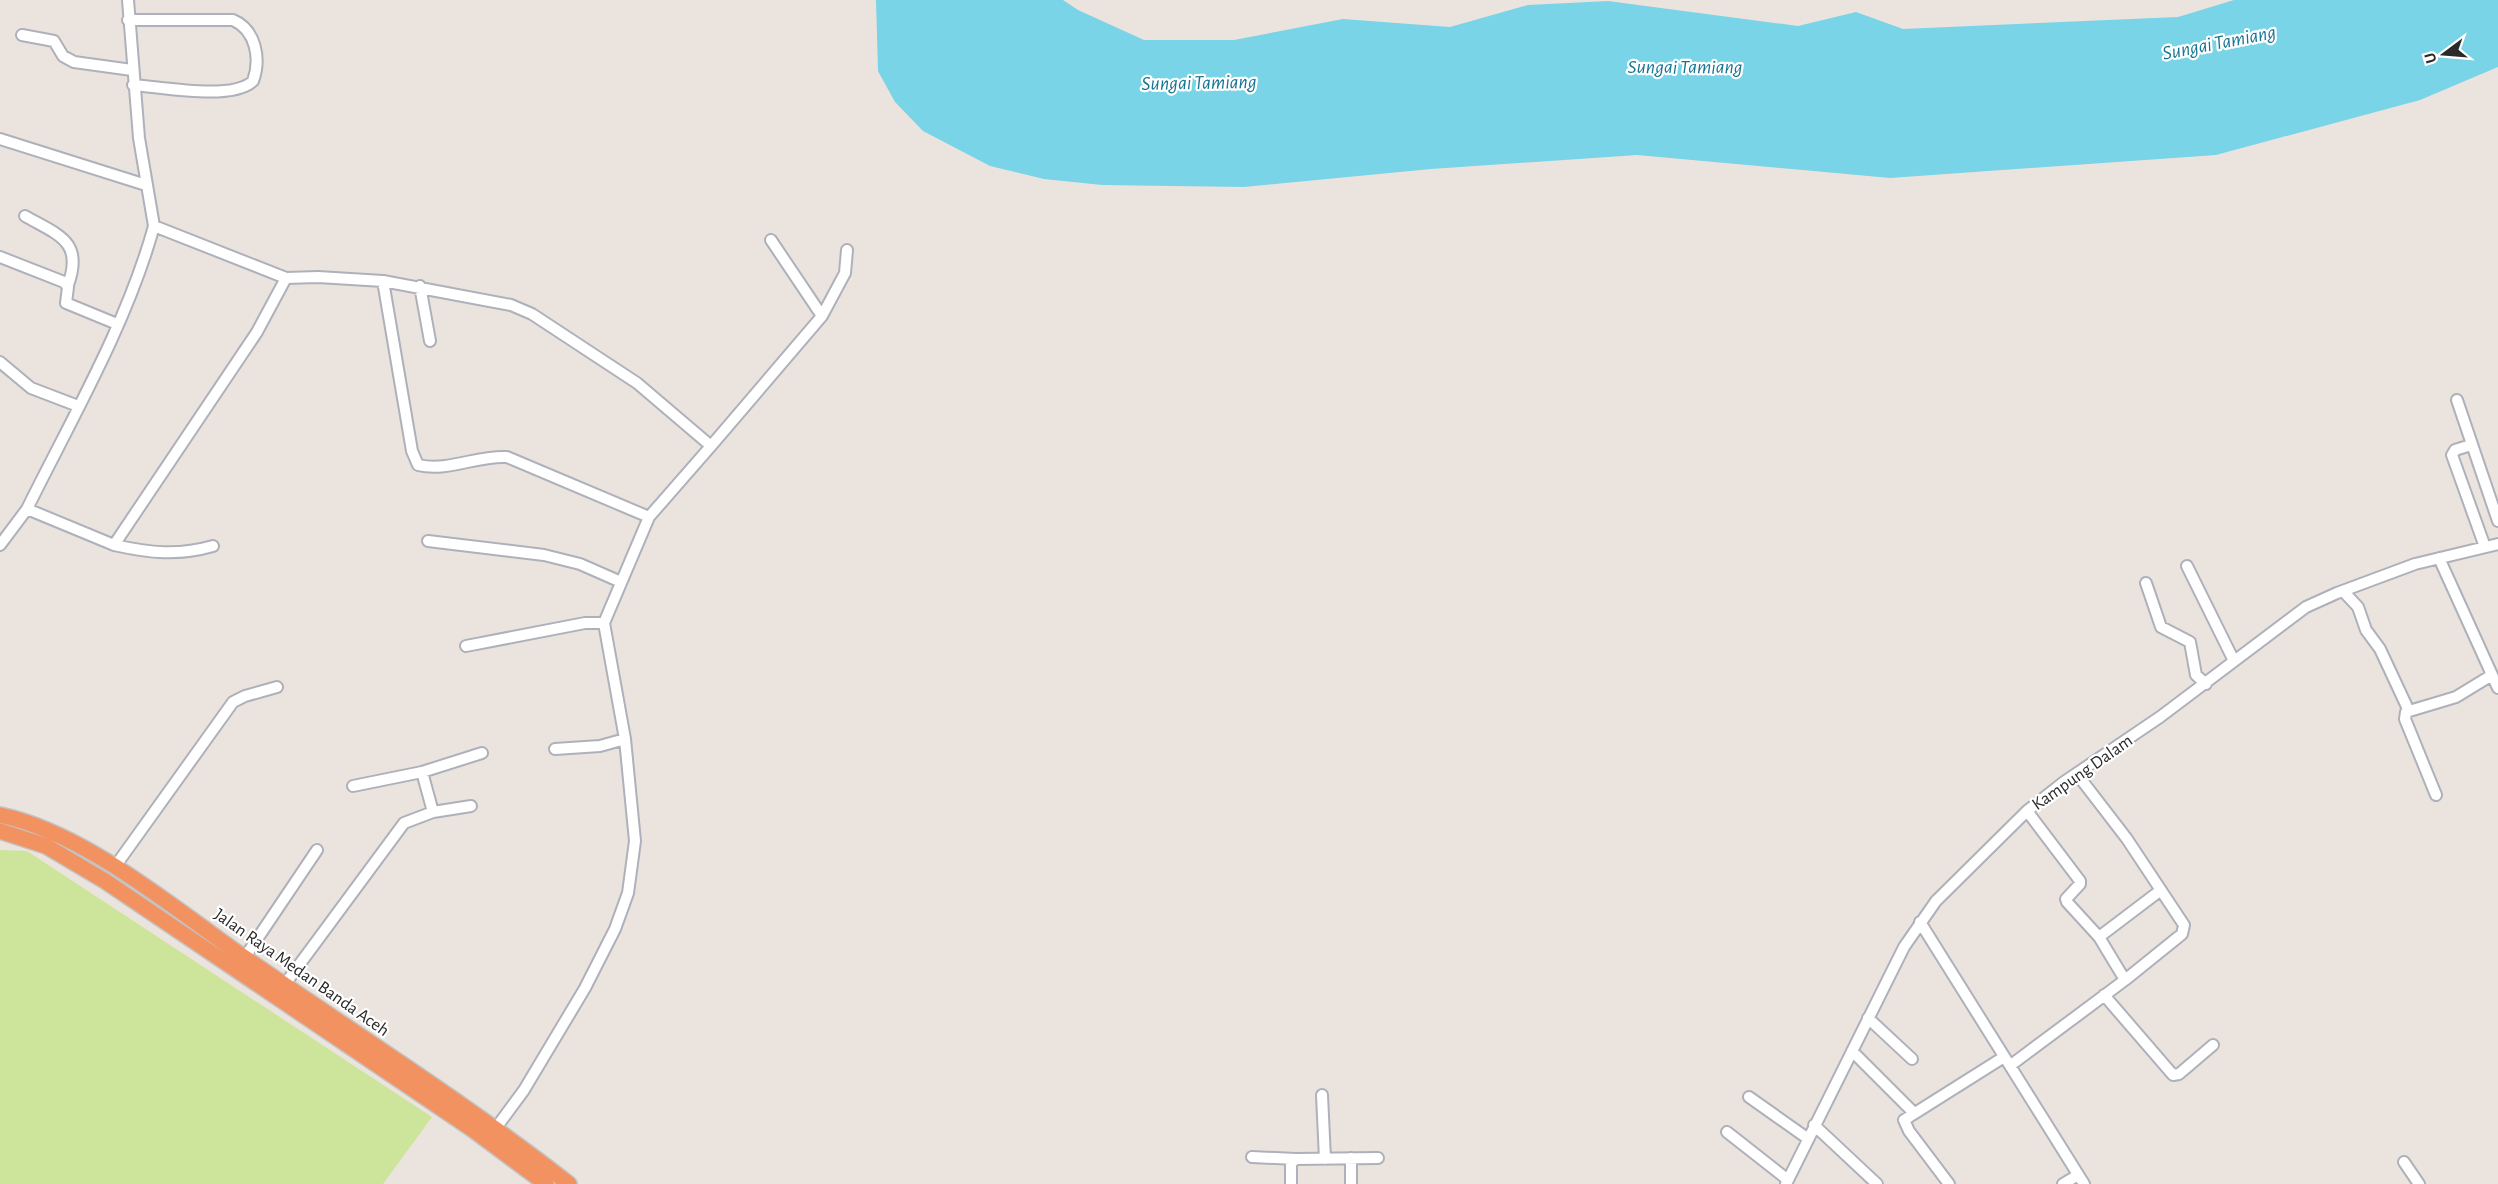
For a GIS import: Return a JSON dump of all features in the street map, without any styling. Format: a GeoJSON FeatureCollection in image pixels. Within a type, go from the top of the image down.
{"type":"FeatureCollection","features":[{"type":"Feature","properties":{"kind":"highway","name":"Jalan Raya Medan Banda Aceh"},"geometry":{"type":"LineString","coordinates":[[0,815],[25,820],[50,831],[114,868],[275,997],[472,1129],[546,1184]]}},
{"type":"Feature","properties":{"kind":"highway","name":"Jalan Raya Medan Banda Aceh"},"geometry":{"type":"LineString","coordinates":[[0,831],[46,846],[245,957],[496,1128],[569,1184]]}},
{"type":"Feature","properties":{"kind":"street"},"geometry":{"type":"LineString","coordinates":[[0,545],[27,509],[78,406],[142,267],[154,226],[146,185],[133,85],[128,0]]}},
{"type":"Feature","properties":{"kind":"street"},"geometry":{"type":"LineString","coordinates":[[128,20],[233,20],[244,25],[249,32],[256,59],[253,81],[237,90],[205,91],[133,85]]}},
{"type":"Feature","properties":{"kind":"street"},"geometry":{"type":"LineString","coordinates":[[22,35],[54,41],[63,56],[74,62],[132,70]]}},
{"type":"Feature","properties":{"kind":"street"},"geometry":{"type":"LineString","coordinates":[[0,140],[146,185]]}},
{"type":"Feature","properties":{"kind":"street"},"geometry":{"type":"LineString","coordinates":[[25,216],[55,233],[72,251],[75,264],[68,285],[66,303],[117,324]]}},
{"type":"Feature","properties":{"kind":"street"},"geometry":{"type":"LineString","coordinates":[[154,226],[286,278],[318,277],[383,281],[420,286],[511,305],[532,314],[636,383],[711,446]]}},
{"type":"Feature","properties":{"kind":"street"},"geometry":{"type":"LineString","coordinates":[[771,240],[822,316]]}},
{"type":"Feature","properties":{"kind":"street"},"geometry":{"type":"LineString","coordinates":[[496,1128],[524,1090],[585,988],[615,928],[628,893],[635,841],[625,739],[604,623],[649,517],[822,316],[845,273],[847,249]]}},
{"type":"Feature","properties":{"kind":"street"},"geometry":{"type":"LineString","coordinates":[[0,257],[68,285]]}},
{"type":"Feature","properties":{"kind":"street"},"geometry":{"type":"LineString","coordinates":[[114,545],[257,332],[286,278]]}},
{"type":"Feature","properties":{"kind":"street"},"geometry":{"type":"LineString","coordinates":[[383,281],[412,451],[418,465],[452,467],[493,456],[507,457],[649,517]]}},
{"type":"Feature","properties":{"kind":"street"},"geometry":{"type":"LineString","coordinates":[[420,286],[430,340]]}},
{"type":"Feature","properties":{"kind":"street"},"geometry":{"type":"LineString","coordinates":[[0,362],[31,388],[78,406]]}},
{"type":"Feature","properties":{"kind":"street"},"geometry":{"type":"LineString","coordinates":[[2457,400],[2498,521]]}},
{"type":"Feature","properties":{"kind":"street"},"geometry":{"type":"LineString","coordinates":[[2471,445],[2455,450],[2452,455],[2485,547]]}},
{"type":"Feature","properties":{"kind":"street"},"geometry":{"type":"LineString","coordinates":[[27,509],[114,545],[153,554],[189,553],[213,546]]}},
{"type":"Feature","properties":{"kind":"street"},"geometry":{"type":"LineString","coordinates":[[428,542],[544,555],[580,564],[621,582]]}},
{"type":"Feature","properties":{"kind":"street","name":"Kampung Dalam"},"geometry":{"type":"LineString","coordinates":[[1787,1182],[1904,946],[1936,902],[2027,811],[2206,684],[2306,608],[2343,591],[2439,558],[2498,544]]}},
{"type":"Feature","properties":{"kind":"street"},"geometry":{"type":"LineString","coordinates":[[2439,558],[2498,688]]}},
{"type":"Feature","properties":{"kind":"street"},"geometry":{"type":"LineString","coordinates":[[2187,566],[2234,661]]}},
{"type":"Feature","properties":{"kind":"street"},"geometry":{"type":"LineString","coordinates":[[2146,583],[2161,627],[2190,642],[2196,675],[2206,684]]}},
{"type":"Feature","properties":{"kind":"street"},"geometry":{"type":"LineString","coordinates":[[2343,591],[2358,607],[2366,630],[2380,649],[2408,710],[2405,719],[2436,795]]}},
{"type":"Feature","properties":{"kind":"street"},"geometry":{"type":"LineString","coordinates":[[466,646],[585,623],[604,623]]}},
{"type":"Feature","properties":{"kind":"street"},"geometry":{"type":"LineString","coordinates":[[2408,710],[2456,697],[2492,675]]}},
{"type":"Feature","properties":{"kind":"street"},"geometry":{"type":"LineString","coordinates":[[114,868],[233,702],[277,687]]}},
{"type":"Feature","properties":{"kind":"street"},"geometry":{"type":"LineString","coordinates":[[555,749],[600,746],[625,739]]}},
{"type":"Feature","properties":{"kind":"street"},"geometry":{"type":"LineString","coordinates":[[353,786],[422,772],[482,753]]}},
{"type":"Feature","properties":{"kind":"street"},"geometry":{"type":"LineString","coordinates":[[422,772],[433,812]]}},
{"type":"Feature","properties":{"kind":"street"},"geometry":{"type":"LineString","coordinates":[[1949,1184],[1905,1124],[1906,1118],[2007,1061],[2126,980],[2185,930],[2161,890],[2077,774]]}},
{"type":"Feature","properties":{"kind":"street"},"geometry":{"type":"LineString","coordinates":[[285,984],[398,830],[409,820],[433,812],[471,806]]}},
{"type":"Feature","properties":{"kind":"street"},"geometry":{"type":"LineString","coordinates":[[2027,811],[2079,879],[2080,884],[2066,900],[2099,937],[2126,980]]}},
{"type":"Feature","properties":{"kind":"street"},"geometry":{"type":"LineString","coordinates":[[245,957],[317,850]]}},
{"type":"Feature","properties":{"kind":"street"},"geometry":{"type":"LineString","coordinates":[[2099,937],[2161,890]]}},
{"type":"Feature","properties":{"kind":"street"},"geometry":{"type":"LineString","coordinates":[[1920,922],[2081,1179],[2063,1184]]}},
{"type":"Feature","properties":{"kind":"street"},"geometry":{"type":"LineString","coordinates":[[2104,995],[2173,1075],[2179,1074],[2213,1045]]}},
{"type":"Feature","properties":{"kind":"street"},"geometry":{"type":"LineString","coordinates":[[1868,1018],[1912,1059]]}},
{"type":"Feature","properties":{"kind":"street"},"geometry":{"type":"LineString","coordinates":[[1852,1051],[1914,1113]]}},
{"type":"Feature","properties":{"kind":"street"},"geometry":{"type":"LineString","coordinates":[[1322,1095],[1325,1159]]}},
{"type":"Feature","properties":{"kind":"street"},"geometry":{"type":"LineString","coordinates":[[1749,1097],[1807,1138]]}},
{"type":"Feature","properties":{"kind":"street"},"geometry":{"type":"LineString","coordinates":[[1814,1125],[1877,1184]]}},
{"type":"Feature","properties":{"kind":"street"},"geometry":{"type":"LineString","coordinates":[[1727,1132],[1787,1182]]}},
{"type":"Feature","properties":{"kind":"street"},"geometry":{"type":"LineString","coordinates":[[1252,1157],[1378,1158]]}},
{"type":"Feature","properties":{"kind":"street"},"geometry":{"type":"LineString","coordinates":[[1351,1158],[1351,1184]]}},
{"type":"Feature","properties":{"kind":"street"},"geometry":{"type":"LineString","coordinates":[[1291,1184],[1292,1163],[1296,1159]]}},
{"type":"Feature","properties":{"kind":"street"},"geometry":{"type":"LineString","coordinates":[[2404,1162],[2419,1184]]}},
{"type":"Feature","properties":{"kind":"green space"},"geometry":{"type":"Polygon","coordinates":[[[0,850],[27,851],[432,1117],[383,1184],[0,1184],[0,850]]]}},
{"type":"Feature","properties":{"kind":"water","name":"Sungai Tamiang"},"geometry":{"type":"Polygon","coordinates":[[[876,0],[1063,0],[1078,10],[1144,40],[1234,40],[1343,19],[1450,27],[1528,5],[1608,1],[1798,26],[1856,12],[1903,29],[2178,17],[2234,0],[2498,0],[2498,67],[2420,100],[2216,155],[1890,178],[1637,155],[1431,169],[1244,187],[1102,185],[1044,179],[990,166],[923,131],[895,102],[878,71],[876,0]]]}}]}
